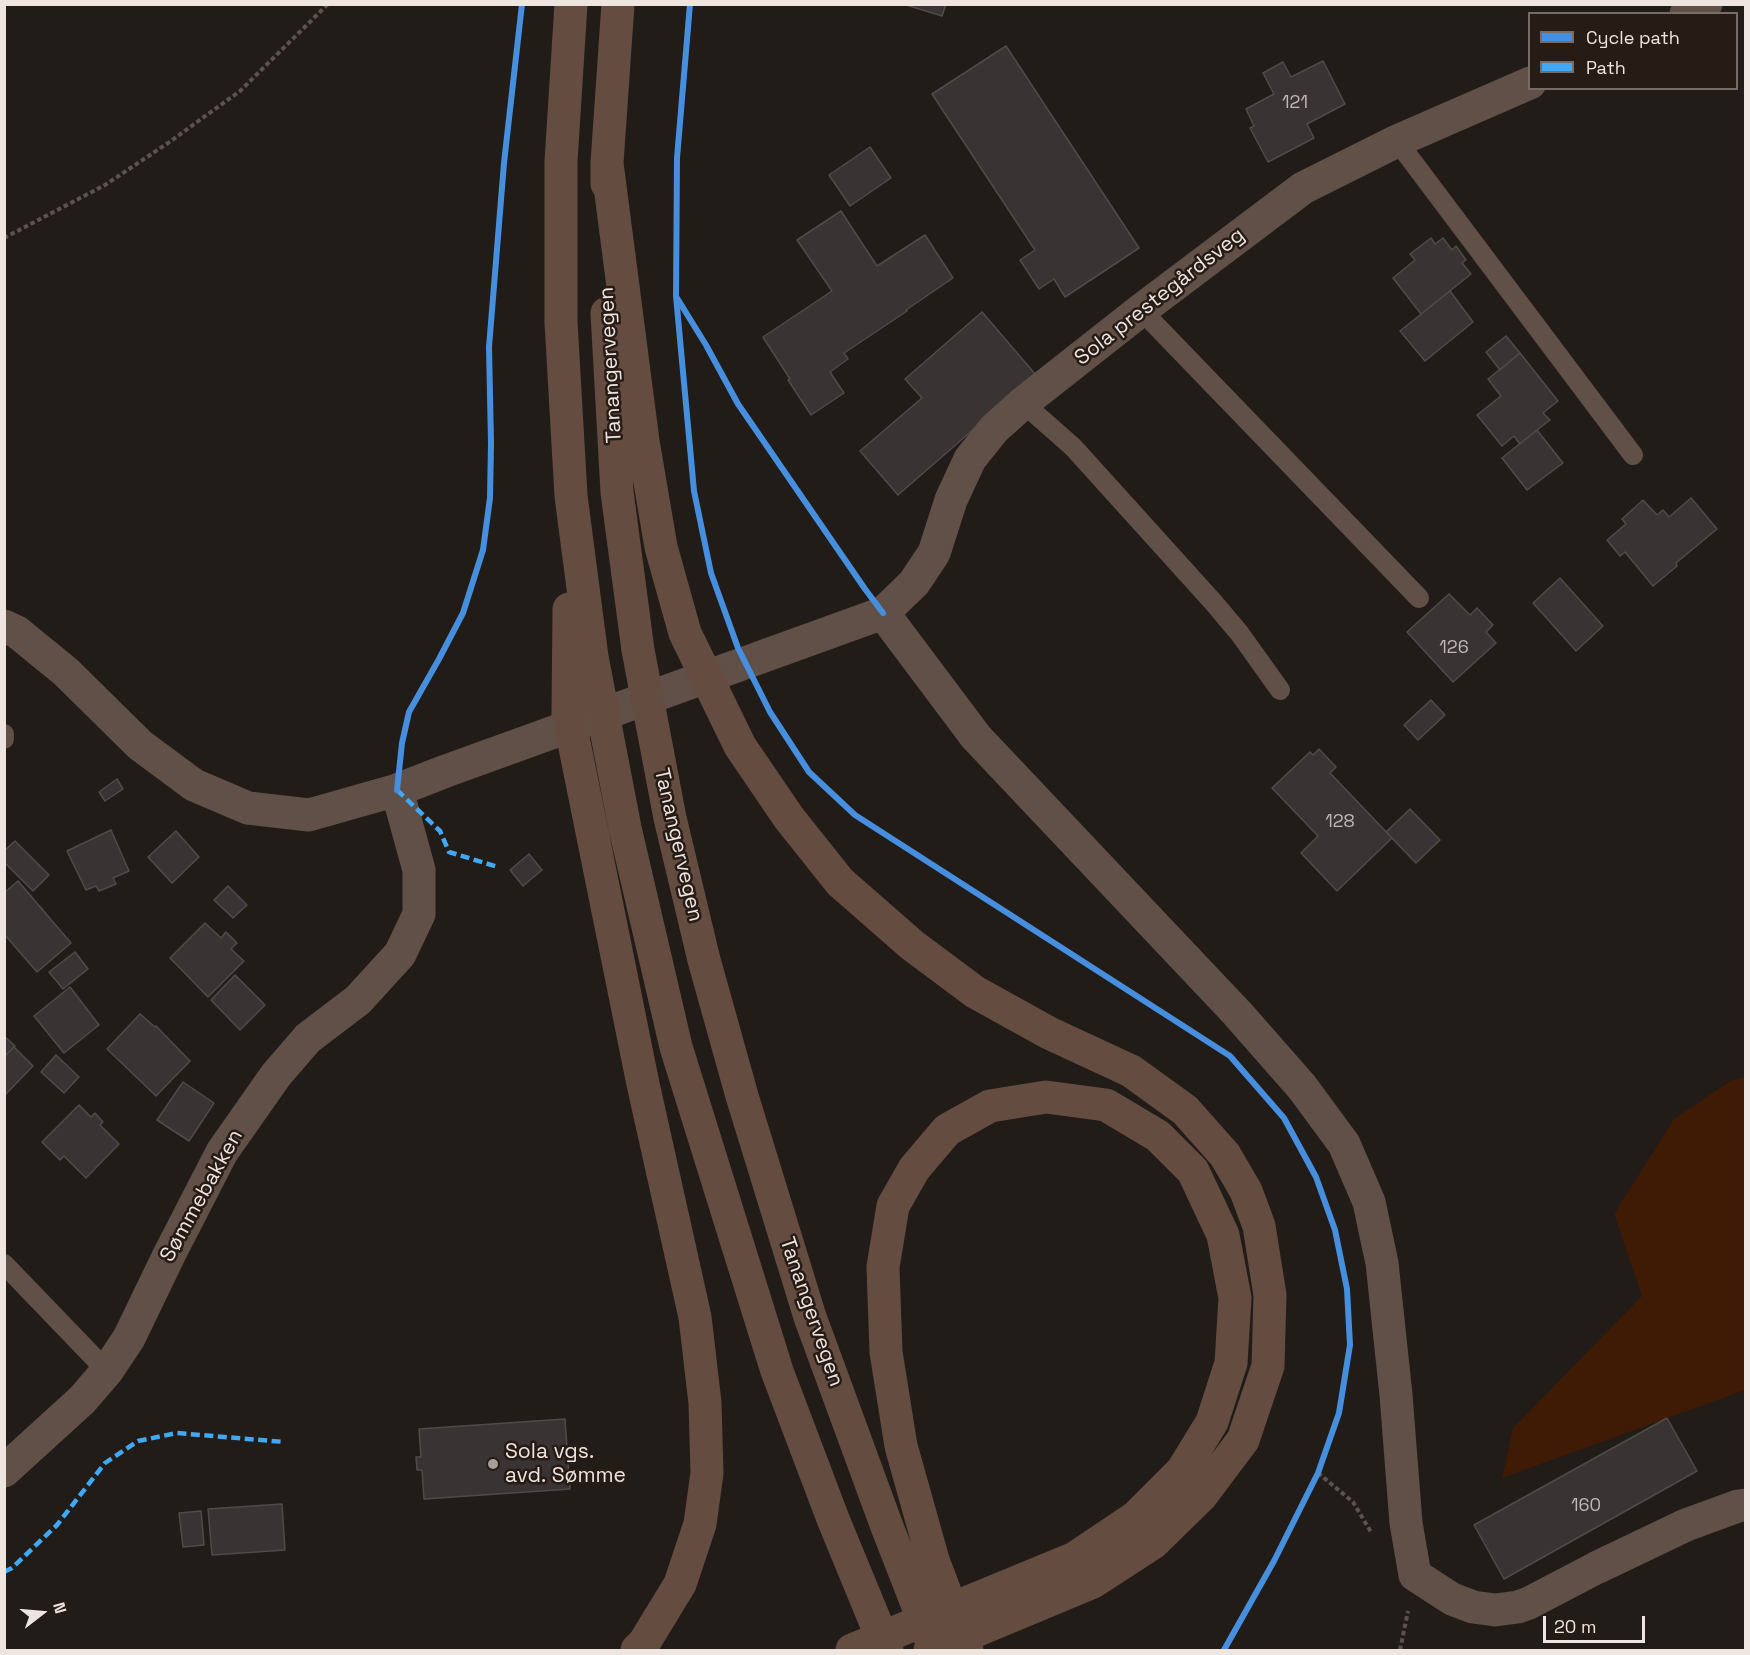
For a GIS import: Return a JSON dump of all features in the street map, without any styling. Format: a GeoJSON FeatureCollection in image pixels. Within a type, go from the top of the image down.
{"type":"FeatureCollection","features":[{"type":"Feature","properties":{"kind":"highway"},"geometry":{"type":"LineString","coordinates":[[572,4],[561,161],[561,321],[571,496],[568,712],[643,1084],[695,1317],[705,1403],[707,1473],[700,1524],[680,1584],[644,1643],[637,1650]]}},
{"type":"Feature","properties":{"kind":"highway","name":"Tanangervegen"},"geometry":{"type":"LineString","coordinates":[[618,4],[607,163],[607,320],[617,492],[638,650],[670,819],[704,960],[742,1096],[810,1317],[935,1650]]}},
{"type":"Feature","properties":{"kind":"highway"},"geometry":{"type":"LineString","coordinates":[[607,163],[643,441],[661,547],[685,633],[740,746],[789,818],[840,882],[912,945],[975,992],[1049,1033],[1131,1071],[1185,1110],[1226,1155],[1246,1191],[1259,1226],[1270,1295],[1268,1366],[1243,1440],[1201,1496],[1153,1543],[1084,1570],[852,1650]]}},
{"type":"Feature","properties":{"kind":"highway"},"geometry":{"type":"LineString","coordinates":[[571,496],[592,657],[622,817],[676,1047],[777,1371],[833,1519],[887,1650]]}},
{"type":"Feature","properties":{"kind":"highway"},"geometry":{"type":"LineString","coordinates":[[930,1650],[1084,1570],[1182,1471],[1212,1422],[1231,1363],[1235,1298],[1224,1235],[1193,1171],[1158,1136],[1106,1105],[1046,1097],[990,1106],[947,1130],[914,1169],[893,1206],[883,1267],[886,1352],[901,1446],[933,1560],[967,1650]]}},
{"type":"Feature","properties":{"kind":"street"},"geometry":{"type":"LineString","coordinates":[[1690,12],[1706,4]]}},
{"type":"Feature","properties":{"kind":"street","name":"Sola prestegårdsveg"},"geometry":{"type":"LineString","coordinates":[[883,613],[915,583],[934,553],[951,500],[970,459],[993,429],[1023,403],[1141,310],[1303,188],[1398,141],[1528,83]]}},
{"type":"Feature","properties":{"kind":"street"},"geometry":{"type":"LineString","coordinates":[[4,626],[17,632],[66,672],[140,744],[194,785],[248,808],[309,815],[397,790],[883,613],[976,737],[1237,1013],[1302,1087],[1344,1144],[1369,1202],[1382,1263],[1406,1522],[1415,1575],[1452,1599],[1473,1607],[1495,1610],[1518,1607],[1686,1525],[1746,1505]]}},
{"type":"Feature","properties":{"kind":"street","name":"Sømmebakken"},"geometry":{"type":"LineString","coordinates":[[4,1471],[82,1400],[129,1338],[222,1152],[276,1075],[308,1038],[358,1000],[400,954],[419,914],[419,870],[397,790]]}},
{"type":"Feature","properties":{"kind":"lane"},"geometry":{"type":"LineString","coordinates":[[1398,141],[1633,455]]}},
{"type":"Feature","properties":{"kind":"lane"},"geometry":{"type":"LineString","coordinates":[[1141,310],[1419,598]]}},
{"type":"Feature","properties":{"kind":"lane"},"geometry":{"type":"LineString","coordinates":[[1023,403],[1073,447],[1214,603],[1240,634],[1280,690]]}},
{"type":"Feature","properties":{"kind":"lane"},"geometry":{"type":"LineString","coordinates":[[4,734],[4,740]]}},
{"type":"Feature","properties":{"kind":"lane"},"geometry":{"type":"LineString","coordinates":[[4,1264],[106,1371]]}},
{"type":"Feature","properties":{"kind":"path"},"geometry":{"type":"LineString","coordinates":[[4,238],[105,185],[240,91],[328,4]]}},
{"type":"Feature","properties":{"kind":"path"},"geometry":{"type":"LineString","coordinates":[[1314,1482],[1322,1463]]}},
{"type":"Feature","properties":{"kind":"path"},"geometry":{"type":"LineString","coordinates":[[1318,1473],[1353,1502],[1376,1540]]}},
{"type":"Feature","properties":{"kind":"shaded area"},"geometry":{"type":"Polygon","coordinates":[[[1745,1077],[1745,1390],[1502,1478],[1513,1428],[1642,1296],[1614,1214],[1674,1119],[1732,1080],[1745,1077]]]}},
{"type":"Feature","properties":{"kind":"building"},"geometry":{"type":"Polygon","coordinates":[[[903,4],[946,4],[942,16],[903,4]]]}},
{"type":"Feature","properties":{"kind":"building"},"geometry":{"type":"Polygon","coordinates":[[[1006,46],[1139,248],[1065,297],[1054,279],[1039,289],[1020,260],[1035,250],[932,94],[1006,46]]]}},
{"type":"Feature","properties":{"kind":"building"},"geometry":{"type":"Polygon","coordinates":[[[1323,61],[1345,104],[1307,124],[1314,138],[1268,162],[1250,128],[1254,126],[1246,109],[1274,94],[1263,73],[1283,62],[1291,77],[1323,61]]]}},
{"type":"Feature","properties":{"kind":"building"},"geometry":{"type":"Polygon","coordinates":[[[870,147],[891,178],[850,206],[829,175],[870,147]]]}},
{"type":"Feature","properties":{"kind":"building"},"geometry":{"type":"Polygon","coordinates":[[[841,211],[877,266],[925,235],[953,278],[844,353],[848,359],[830,372],[844,393],[811,415],[763,337],[832,291],[797,240],[841,211]]]}},
{"type":"Feature","properties":{"kind":"building"},"geometry":{"type":"Polygon","coordinates":[[[1431,238],[1435,244],[1443,238],[1452,250],[1456,246],[1466,260],[1462,263],[1471,274],[1421,314],[1393,278],[1415,260],[1410,254],[1431,238]]]}},
{"type":"Feature","properties":{"kind":"building"},"geometry":{"type":"Polygon","coordinates":[[[1450,291],[1473,322],[1425,361],[1400,331],[1450,291]]]}},
{"type":"Feature","properties":{"kind":"building"},"geometry":{"type":"Polygon","coordinates":[[[982,312],[1036,375],[898,495],[860,451],[922,398],[905,379],[982,312]]]}},
{"type":"Feature","properties":{"kind":"building"},"geometry":{"type":"Polygon","coordinates":[[[1506,336],[1520,353],[1500,370],[1486,352],[1506,336]]]}},
{"type":"Feature","properties":{"kind":"building"},"geometry":{"type":"Polygon","coordinates":[[[1520,353],[1558,401],[1543,413],[1550,420],[1520,444],[1514,436],[1502,446],[1477,415],[1501,396],[1488,379],[1520,353]]]}},
{"type":"Feature","properties":{"kind":"building"},"geometry":{"type":"Polygon","coordinates":[[[1537,430],[1563,463],[1527,490],[1502,458],[1537,430]]]}},
{"type":"Feature","properties":{"kind":"building"},"geometry":{"type":"Polygon","coordinates":[[[1691,498],[1717,529],[1676,563],[1677,566],[1653,586],[1625,552],[1620,556],[1607,540],[1626,524],[1622,519],[1643,500],[1657,515],[1663,510],[1669,517],[1691,498]]]}},
{"type":"Feature","properties":{"kind":"building"},"geometry":{"type":"Polygon","coordinates":[[[1560,578],[1603,626],[1576,651],[1533,603],[1560,578]]]}},
{"type":"Feature","properties":{"kind":"building"},"geometry":{"type":"Polygon","coordinates":[[[1449,594],[1470,615],[1477,608],[1493,625],[1486,632],[1496,643],[1453,682],[1407,632],[1449,594]]]}},
{"type":"Feature","properties":{"kind":"building"},"geometry":{"type":"Polygon","coordinates":[[[1431,700],[1445,715],[1418,740],[1404,725],[1431,700]]]}},
{"type":"Feature","properties":{"kind":"building"},"geometry":{"type":"Polygon","coordinates":[[[1319,749],[1336,767],[1330,773],[1392,838],[1337,891],[1301,853],[1318,836],[1272,788],[1310,752],[1313,755],[1319,749]]]}},
{"type":"Feature","properties":{"kind":"building"},"geometry":{"type":"Polygon","coordinates":[[[117,779],[123,789],[105,801],[99,792],[117,779]]]}},
{"type":"Feature","properties":{"kind":"building"},"geometry":{"type":"Polygon","coordinates":[[[1410,809],[1440,840],[1416,863],[1386,832],[1410,809]]]}},
{"type":"Feature","properties":{"kind":"building"},"geometry":{"type":"Polygon","coordinates":[[[111,830],[129,871],[113,878],[116,884],[99,891],[96,886],[86,890],[67,851],[111,830]]]}},
{"type":"Feature","properties":{"kind":"building"},"geometry":{"type":"Polygon","coordinates":[[[176,831],[199,857],[172,883],[148,857],[176,831]]]}},
{"type":"Feature","properties":{"kind":"building"},"geometry":{"type":"Polygon","coordinates":[[[15,841],[49,875],[33,891],[4,862],[4,851],[15,841]]]}},
{"type":"Feature","properties":{"kind":"building"},"geometry":{"type":"Polygon","coordinates":[[[529,854],[542,870],[523,886],[510,870],[529,854]]]}},
{"type":"Feature","properties":{"kind":"building"},"geometry":{"type":"Polygon","coordinates":[[[18,881],[71,943],[37,972],[4,934],[4,893],[18,881]]]}},
{"type":"Feature","properties":{"kind":"building"},"geometry":{"type":"Polygon","coordinates":[[[228,886],[247,905],[233,918],[214,900],[228,886]]]}},
{"type":"Feature","properties":{"kind":"building"},"geometry":{"type":"Polygon","coordinates":[[[205,923],[221,938],[226,932],[237,943],[231,949],[244,961],[208,997],[170,958],[205,923]]]}},
{"type":"Feature","properties":{"kind":"building"},"geometry":{"type":"Polygon","coordinates":[[[75,952],[88,969],[63,989],[49,972],[75,952]]]}},
{"type":"Feature","properties":{"kind":"building"},"geometry":{"type":"Polygon","coordinates":[[[235,975],[265,1005],[240,1030],[211,1000],[235,975]]]}},
{"type":"Feature","properties":{"kind":"building"},"geometry":{"type":"Polygon","coordinates":[[[70,987],[99,1025],[64,1053],[34,1016],[70,987]]]}},
{"type":"Feature","properties":{"kind":"building"},"geometry":{"type":"Polygon","coordinates":[[[140,1014],[156,1026],[190,1061],[156,1096],[107,1049],[140,1014]]]}},
{"type":"Feature","properties":{"kind":"building"},"geometry":{"type":"Polygon","coordinates":[[[4,1036],[15,1046],[4,1057],[4,1036]]]}},
{"type":"Feature","properties":{"kind":"building"},"geometry":{"type":"Polygon","coordinates":[[[14,1047],[33,1066],[4,1096],[4,1057],[14,1047]]]}},
{"type":"Feature","properties":{"kind":"building"},"geometry":{"type":"Polygon","coordinates":[[[56,1055],[79,1077],[64,1093],[41,1072],[56,1055]]]}},
{"type":"Feature","properties":{"kind":"building"},"geometry":{"type":"Polygon","coordinates":[[[183,1082],[214,1103],[189,1141],[157,1120],[183,1082]]]}},
{"type":"Feature","properties":{"kind":"building"},"geometry":{"type":"Polygon","coordinates":[[[79,1105],[91,1117],[95,1113],[103,1122],[100,1125],[119,1144],[86,1178],[64,1156],[60,1160],[42,1142],[79,1105]]]}},
{"type":"Feature","properties":{"kind":"building"},"geometry":{"type":"Polygon","coordinates":[[[1667,1418],[1697,1471],[1504,1579],[1474,1525],[1667,1418]]]}},
{"type":"Feature","properties":{"kind":"building","name":"Sola vgs. avd. Sømme"},"geometry":{"type":"Polygon","coordinates":[[[565,1419],[570,1489],[424,1499],[422,1470],[417,1470],[416,1457],[421,1457],[419,1429],[565,1419]]]}},
{"type":"Feature","properties":{"kind":"building"},"geometry":{"type":"Polygon","coordinates":[[[282,1504],[285,1550],[212,1555],[208,1509],[282,1504]]]}},
{"type":"Feature","properties":{"kind":"building"},"geometry":{"type":"Polygon","coordinates":[[[201,1511],[204,1545],[183,1547],[179,1513],[201,1511]]]}},
{"type":"Feature","properties":{"kind":"marked path"},"geometry":{"type":"LineString","coordinates":[[397,790],[440,831],[449,852],[498,867]]}},
{"type":"Feature","properties":{"kind":"marked path"},"geometry":{"type":"LineString","coordinates":[[4,1572],[12,1568],[57,1525],[105,1463],[138,1441],[177,1433],[285,1442]]}},
{"type":"Feature","properties":{"kind":"cycle path"},"geometry":{"type":"LineString","coordinates":[[397,790],[402,743],[409,712],[463,613],[483,550],[490,498],[489,347],[504,163],[522,4]]}},
{"type":"Feature","properties":{"kind":"cycle path"},"geometry":{"type":"LineString","coordinates":[[690,4],[677,158],[676,296],[694,491],[711,573],[738,648],[770,712],[809,772],[855,815],[1230,1056],[1284,1118],[1316,1177],[1335,1230],[1347,1289],[1350,1345],[1339,1413],[1318,1473],[1274,1561],[1224,1650]]}},
{"type":"Feature","properties":{"kind":"cycle path"},"geometry":{"type":"LineString","coordinates":[[677,298],[738,404],[883,613]]}},
{"type":"Feature","properties":{"kind":"place","name":"Sola vgs. avd. Sømme"},"geometry":{"type":"Point","coordinates":[493,1464]}}]}
